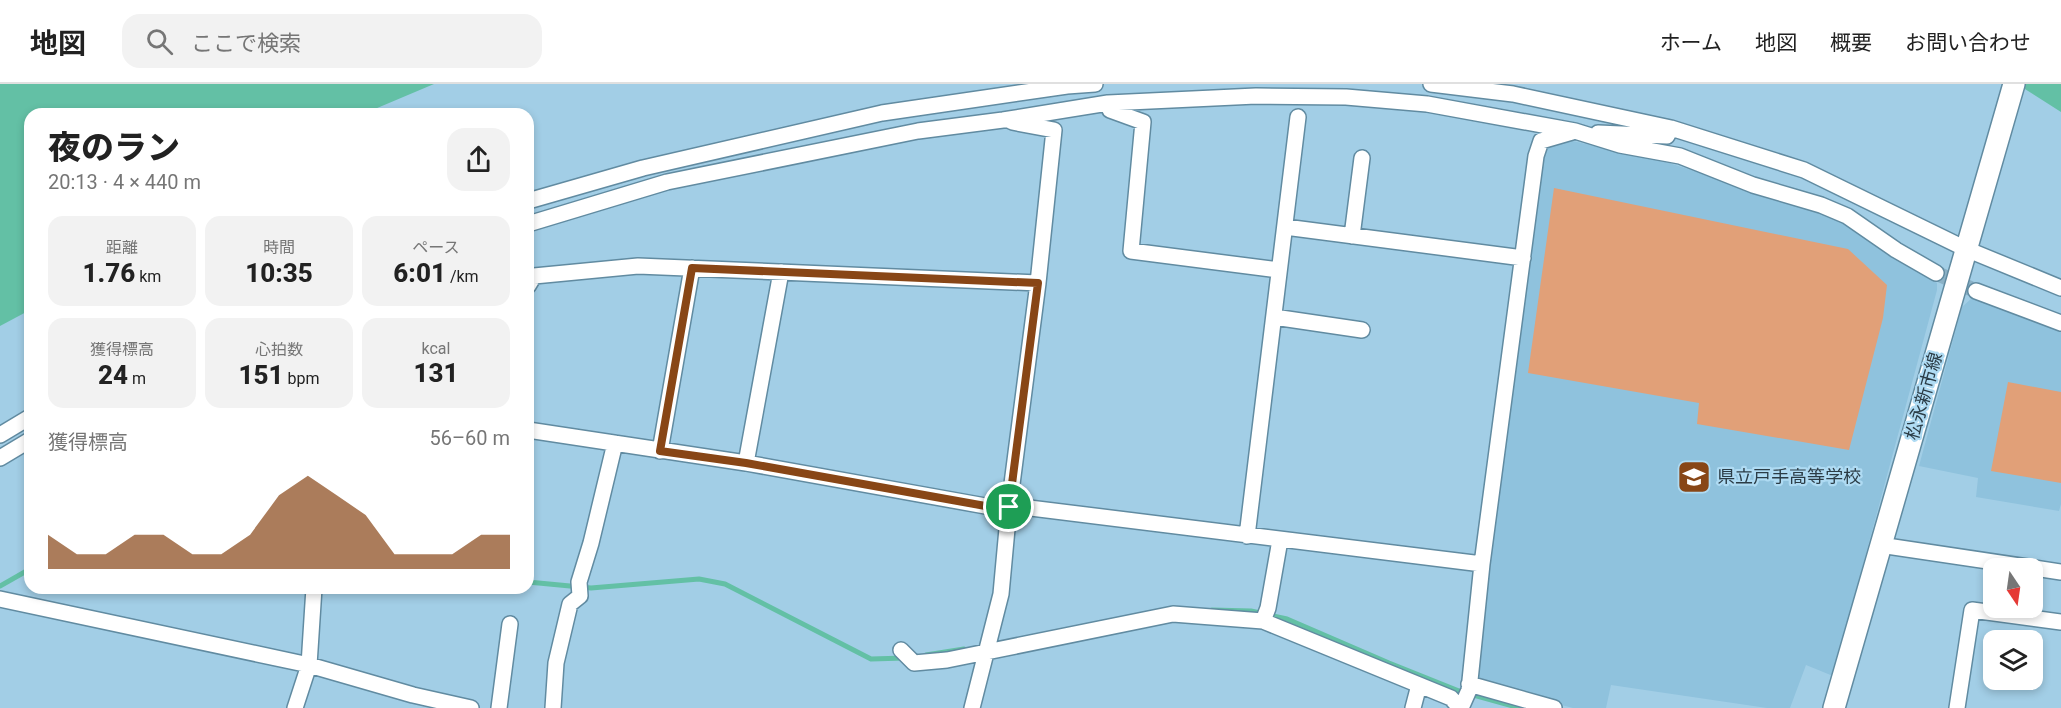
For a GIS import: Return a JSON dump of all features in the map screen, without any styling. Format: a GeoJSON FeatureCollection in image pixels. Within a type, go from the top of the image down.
{"type":"FeatureCollection","features":[{"type":"Feature","properties":{"kind":"main road","name":"松永新市線"},"geometry":{"type":"LineString","coordinates":[[1834,708],[2014,84]]}},
{"type":"Feature","properties":{"kind":"street"},"geometry":{"type":"LineString","coordinates":[[534,199],[644,168],[882,113],[1066,86],[1095,84]]}},
{"type":"Feature","properties":{"kind":"street"},"geometry":{"type":"LineString","coordinates":[[1431,84],[1513,94],[1671,128],[1804,170],[1969,240],[2061,288]]}},
{"type":"Feature","properties":{"kind":"street"},"geometry":{"type":"LineString","coordinates":[[534,222],[667,182],[918,131],[1108,103],[1256,96],[1346,97],[1426,104],[1575,131],[1620,145],[1680,156],[1753,185],[1821,205],[1847,216],[1896,250],[1936,273]]}},
{"type":"Feature","properties":{"kind":"street"},"geometry":{"type":"LineString","coordinates":[[1108,103],[1110,110],[1143,122],[1131,251],[1280,270]]}},
{"type":"Feature","properties":{"kind":"street"},"geometry":{"type":"LineString","coordinates":[[1247,536],[1298,117]]}},
{"type":"Feature","properties":{"kind":"street"},"geometry":{"type":"LineString","coordinates":[[972,708],[1001,594],[1009,507],[1038,283],[1054,130],[1003,120]]}},
{"type":"Feature","properties":{"kind":"street"},"geometry":{"type":"LineString","coordinates":[[1465,698],[1522,258],[1536,156],[1541,141],[1575,131],[1667,136],[1671,128]]}},
{"type":"Feature","properties":{"kind":"street"},"geometry":{"type":"LineString","coordinates":[[1352,236],[1362,158]]}},
{"type":"Feature","properties":{"kind":"street"},"geometry":{"type":"LineString","coordinates":[[1285,227],[1522,258]]}},
{"type":"Feature","properties":{"kind":"street"},"geometry":{"type":"LineString","coordinates":[[534,276],[638,266],[1038,283]]}},
{"type":"Feature","properties":{"kind":"street"},"geometry":{"type":"LineString","coordinates":[[660,451],[692,268]]}},
{"type":"Feature","properties":{"kind":"street"},"geometry":{"type":"LineString","coordinates":[[746,463],[781,272]]}},
{"type":"Feature","properties":{"kind":"street"},"geometry":{"type":"LineString","coordinates":[[1977,291],[2061,323]]}},
{"type":"Feature","properties":{"kind":"street"},"geometry":{"type":"LineString","coordinates":[[1274,317],[1362,330]]}},
{"type":"Feature","properties":{"kind":"street"},"geometry":{"type":"LineString","coordinates":[[0,435],[24,421]]}},
{"type":"Feature","properties":{"kind":"street"},"geometry":{"type":"LineString","coordinates":[[534,431],[746,463],[1002,509],[1014,506],[1482,564]]}},
{"type":"Feature","properties":{"kind":"street"},"geometry":{"type":"LineString","coordinates":[[554,708],[556,663],[570,604],[580,589],[615,443]]}},
{"type":"Feature","properties":{"kind":"street"},"geometry":{"type":"LineString","coordinates":[[0,458],[24,444]]}},
{"type":"Feature","properties":{"kind":"street"},"geometry":{"type":"LineString","coordinates":[[1265,615],[1280,540]]}},
{"type":"Feature","properties":{"kind":"street"},"geometry":{"type":"LineString","coordinates":[[1881,544],[2061,572]]}},
{"type":"Feature","properties":{"kind":"street"},"geometry":{"type":"LineString","coordinates":[[296,708],[309,665],[314,594]]}},
{"type":"Feature","properties":{"kind":"street"},"geometry":{"type":"LineString","coordinates":[[0,599],[309,665],[411,701],[471,708]]}},
{"type":"Feature","properties":{"kind":"street"},"geometry":{"type":"LineString","coordinates":[[1957,708],[1972,610],[2061,622]]}},
{"type":"Feature","properties":{"kind":"street"},"geometry":{"type":"LineString","coordinates":[[901,650],[914,663],[947,660],[987,645],[1173,614],[1265,615],[1450,698],[1554,708]]}},
{"type":"Feature","properties":{"kind":"street"},"geometry":{"type":"LineString","coordinates":[[499,708],[510,624]]}},
{"type":"Feature","properties":{"kind":"street"},"geometry":{"type":"LineString","coordinates":[[1413,708],[1419,685]]}},
{"type":"Feature","properties":{"kind":"shaded area"},"geometry":{"type":"Polygon","coordinates":[[[0,84],[434,84],[377,108],[24,108],[24,313],[0,326],[0,84]]]}},
{"type":"Feature","properties":{"kind":"shaded area"},"geometry":{"type":"Polygon","coordinates":[[[2017,84],[2061,84],[2061,112],[2017,84]]]}},
{"type":"Feature","properties":{"kind":"shaded area","name":"県立戸手高等学校"},"geometry":{"type":"Polygon","coordinates":[[[1564,139],[1669,163],[1827,213],[1937,283],[1833,676],[1806,665],[1790,708],[1767,708],[1611,685],[1606,708],[1573,708],[1474,682],[1542,152],[1564,139]]]}},
{"type":"Feature","properties":{"kind":"shaded area"},"geometry":{"type":"Polygon","coordinates":[[[1554,188],[1848,249],[1887,285],[1883,318],[1849,450],[1697,424],[1699,403],[1528,373],[1554,188]]]}},
{"type":"Feature","properties":{"kind":"shaded area"},"geometry":{"type":"Polygon","coordinates":[[[1972,298],[2054,326],[2061,331],[2061,504],[2059,511],[1976,497],[1978,478],[1919,466],[1962,307],[1972,298]]]}},
{"type":"Feature","properties":{"kind":"shaded area"},"geometry":{"type":"Polygon","coordinates":[[[2008,382],[2061,392],[2061,483],[1991,471],[2008,382]]]}},
{"type":"Feature","properties":{"kind":"waterway"},"geometry":{"type":"LineString","coordinates":[[0,586],[24,572]]}},
{"type":"Feature","properties":{"kind":"waterway"},"geometry":{"type":"LineString","coordinates":[[534,583],[591,588],[699,579],[725,584],[871,659],[905,658]]}},
{"type":"Feature","properties":{"kind":"waterway"},"geometry":{"type":"LineString","coordinates":[[1212,610],[1251,611],[1287,619],[1459,691],[1520,708]]}},
{"type":"Feature","properties":{"kind":"waterway"},"geometry":{"type":"LineString","coordinates":[[926,655],[964,649]]}},
{"type":"Feature","properties":{"kind":"tunnel"},"geometry":{"type":"LineString","coordinates":[[1936,273],[1976,291]]}},
{"type":"Feature","properties":{"kind":"place","name":"県立戸手高等学校"},"geometry":{"type":"Point","coordinates":[1694,477]}},
{"type":"Feature","properties":{"kind":"route"},"geometry":{"type":"LineString","coordinates":[[692,268],[1038,283],[1009,507],[1002,509],[746,463],[660,451],[692,268]]}}]}
